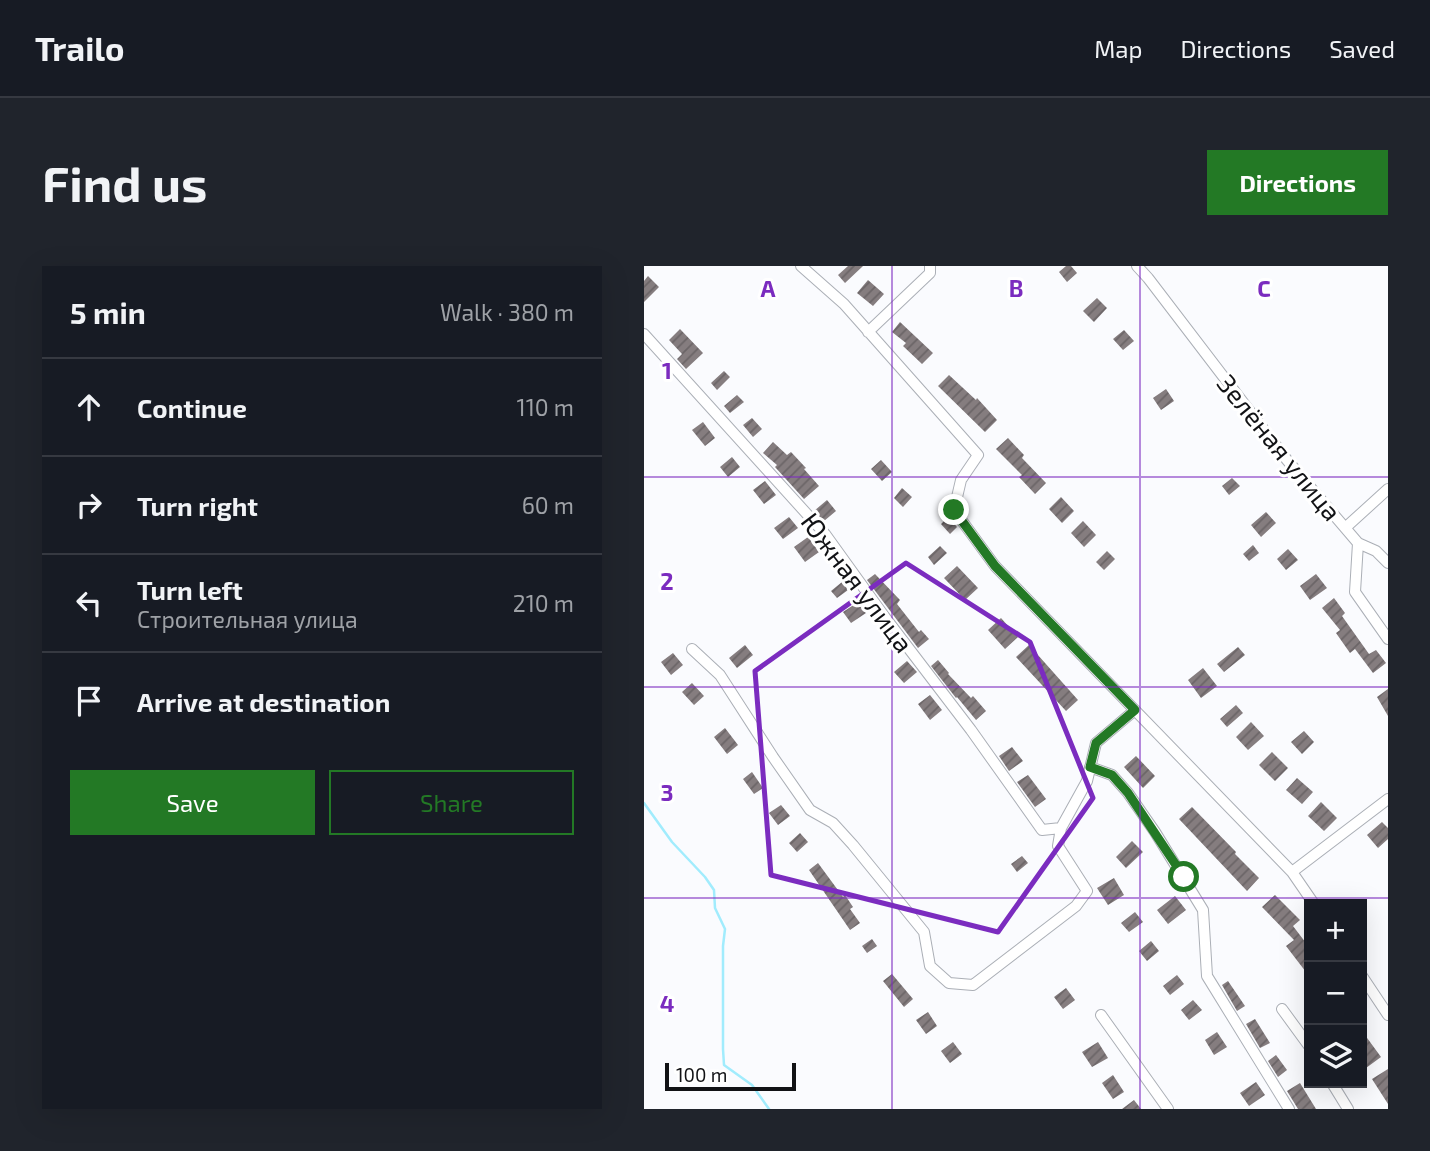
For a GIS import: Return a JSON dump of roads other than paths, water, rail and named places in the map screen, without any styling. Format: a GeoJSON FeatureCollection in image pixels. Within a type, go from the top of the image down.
{"type":"FeatureCollection","features":[{"type":"Feature","properties":{"kind":"street"},"geometry":{"type":"LineString","coordinates":[[801,266],[844,304],[978,455],[961,481],[954,510],[995,566],[1292,872],[1311,899]]}},
{"type":"Feature","properties":{"kind":"street"},"geometry":{"type":"LineString","coordinates":[[868,332],[930,273],[930,266]]}},
{"type":"Feature","properties":{"kind":"street","name":"Зелёная улица"},"geometry":{"type":"LineString","coordinates":[[1137,266],[1149,278],[1287,460],[1358,543],[1355,593],[1388,639]]}},
{"type":"Feature","properties":{"kind":"street","name":"Южная улица"},"geometry":{"type":"LineString","coordinates":[[644,334],[825,534],[1042,830],[1061,828]]}},
{"type":"Feature","properties":{"kind":"street"},"geometry":{"type":"LineString","coordinates":[[1345,528],[1388,489]]}},
{"type":"Feature","properties":{"kind":"street"},"geometry":{"type":"LineString","coordinates":[[1358,543],[1376,551],[1388,563]]}},
{"type":"Feature","properties":{"kind":"street"},"geometry":{"type":"LineString","coordinates":[[692,649],[720,676],[810,810],[833,823],[924,932],[930,966],[949,983],[973,985],[1076,906],[1087,891],[1058,846],[1061,828],[1087,781],[1096,743],[1135,710]]}},
{"type":"Feature","properties":{"kind":"street"},"geometry":{"type":"LineString","coordinates":[[1090,767],[1112,775],[1128,793],[1203,910],[1207,976],[1289,1109]]}},
{"type":"Feature","properties":{"kind":"street"},"geometry":{"type":"LineString","coordinates":[[1292,872],[1388,799]]}},
{"type":"Feature","properties":{"kind":"street"},"geometry":{"type":"LineString","coordinates":[[1367,984],[1388,1015]]}},
{"type":"Feature","properties":{"kind":"street"},"geometry":{"type":"LineString","coordinates":[[1282,1009],[1304,1039]]}},
{"type":"Feature","properties":{"kind":"street"},"geometry":{"type":"LineString","coordinates":[[1101,1015],[1168,1109]]}},
{"type":"Feature","properties":{"kind":"street"},"geometry":{"type":"LineString","coordinates":[[1335,1088],[1348,1109]]}},
{"type":"Feature","properties":{"kind":"waterway"},"geometry":{"type":"LineString","coordinates":[[644,803],[672,842],[714,890],[715,908],[725,929],[724,1065],[752,1085],[769,1109]]}}]}
